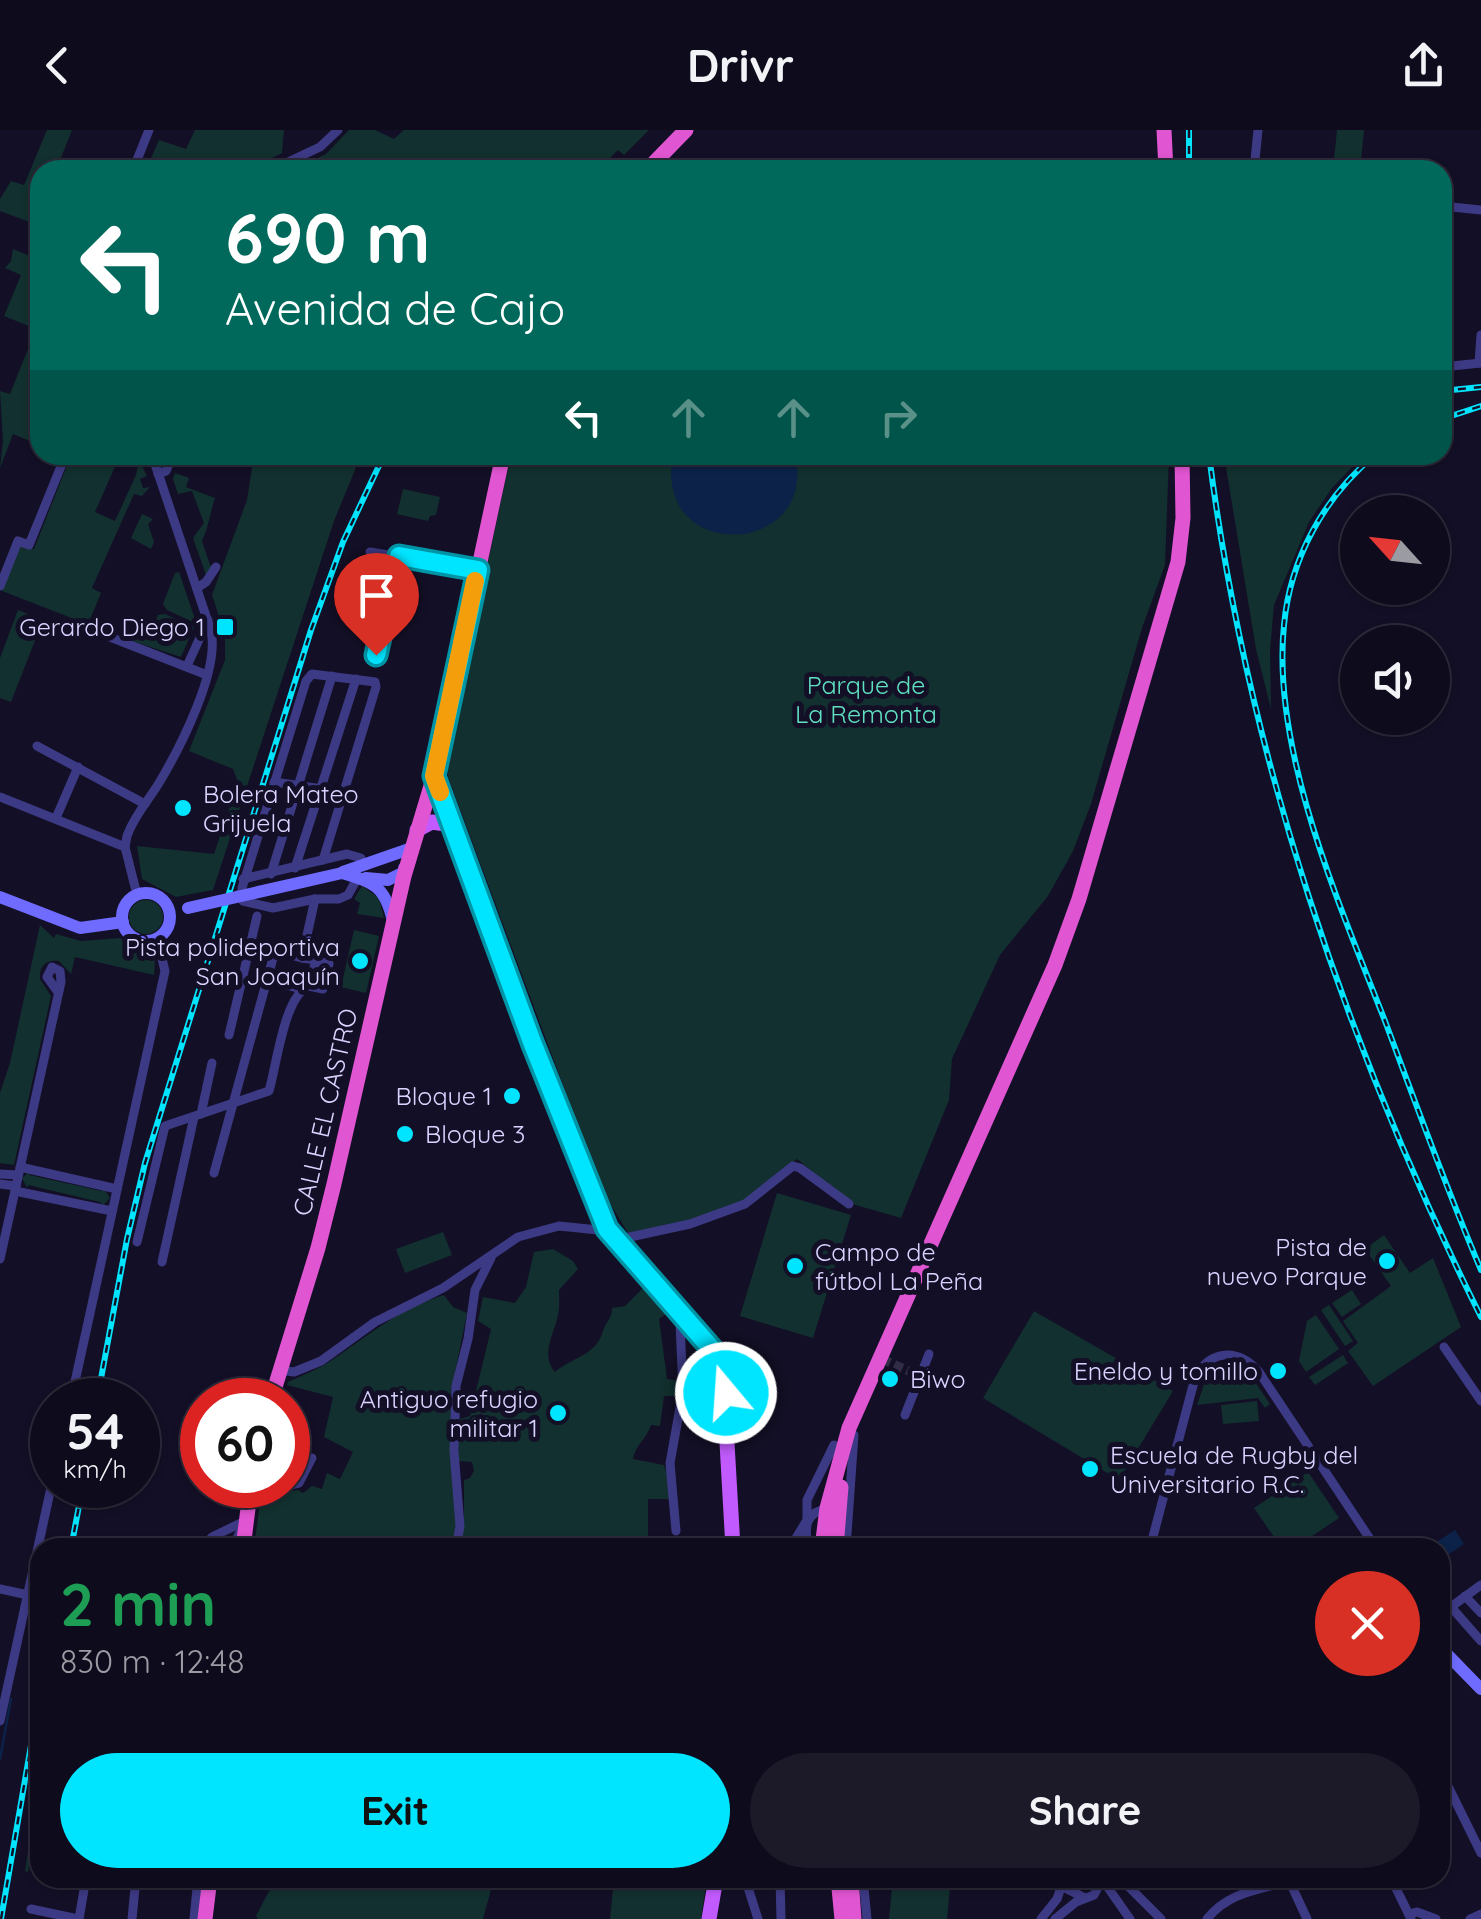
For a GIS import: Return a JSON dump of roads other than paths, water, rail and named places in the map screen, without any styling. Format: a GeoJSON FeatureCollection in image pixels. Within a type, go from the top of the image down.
{"type":"FeatureCollection","features":[{"type":"Feature","properties":{"kind":"highway"},"geometry":{"type":"LineString","coordinates":[[657,160],[686,130]]}},
{"type":"Feature","properties":{"kind":"highway"},"geometry":{"type":"LineString","coordinates":[[1164,130],[1166,160]]}},
{"type":"Feature","properties":{"kind":"highway"},"geometry":{"type":"LineString","coordinates":[[1174,130],[1176,160]]}},
{"type":"Feature","properties":{"kind":"highway","name":"CALLE EL CASTRO"},"geometry":{"type":"LineString","coordinates":[[277,1378],[322,1232],[406,871],[434,776],[501,465]]}},
{"type":"Feature","properties":{"kind":"highway"},"geometry":{"type":"LineString","coordinates":[[832,1538],[827,1508],[840,1454],[1056,965],[1079,899],[1178,562],[1183,518],[1182,465]]}},
{"type":"Feature","properties":{"kind":"highway"},"geometry":{"type":"LineString","coordinates":[[832,1538],[840,1489],[872,1381]]}},
{"type":"Feature","properties":{"kind":"highway"},"geometry":{"type":"LineString","coordinates":[[244,1538],[247,1508]]}},
{"type":"Feature","properties":{"kind":"highway"},"geometry":{"type":"LineString","coordinates":[[205,1919],[208,1888]]}},
{"type":"Feature","properties":{"kind":"highway"},"geometry":{"type":"LineString","coordinates":[[839,1888],[842,1919]]}},
{"type":"Feature","properties":{"kind":"highway"},"geometry":{"type":"LineString","coordinates":[[852,1888],[854,1919]]}},
{"type":"Feature","properties":{"kind":"main road"},"geometry":{"type":"LineString","coordinates":[[434,776],[532,1042],[612,1235],[711,1348],[723,1373],[732,1538]]}},
{"type":"Feature","properties":{"kind":"main road"},"geometry":{"type":"LineString","coordinates":[[417,830],[432,822],[452,825]]}},
{"type":"Feature","properties":{"kind":"main road"},"geometry":{"type":"LineString","coordinates":[[170,913],[360,871],[412,848]]}},
{"type":"Feature","properties":{"kind":"main road"},"geometry":{"type":"LineString","coordinates":[[360,871],[388,880],[406,871],[400,862],[390,858]]}},
{"type":"Feature","properties":{"kind":"main road"},"geometry":{"type":"LineString","coordinates":[[360,871],[384,894],[394,924]]}},
{"type":"Feature","properties":{"kind":"main road"},"geometry":{"type":"LineString","coordinates":[[136,894],[158,896],[170,913],[168,925],[157,938],[134,937],[123,922],[124,908],[136,894]]}},
{"type":"Feature","properties":{"kind":"main road"},"geometry":{"type":"LineString","coordinates":[[0,897],[80,928],[123,922]]}},
{"type":"Feature","properties":{"kind":"main road"},"geometry":{"type":"LineString","coordinates":[[1450,1657],[1481,1690]]}},
{"type":"Feature","properties":{"kind":"main road"},"geometry":{"type":"LineString","coordinates":[[710,1919],[715,1888]]}},
{"type":"Feature","properties":{"kind":"street"},"geometry":{"type":"LineString","coordinates":[[137,160],[150,130]]}},
{"type":"Feature","properties":{"kind":"street"},"geometry":{"type":"LineString","coordinates":[[292,160],[320,147],[338,130]]}},
{"type":"Feature","properties":{"kind":"street"},"geometry":{"type":"LineString","coordinates":[[1255,160],[1258,130]]}},
{"type":"Feature","properties":{"kind":"street"},"geometry":{"type":"LineString","coordinates":[[1452,207],[1481,210]]}},
{"type":"Feature","properties":{"kind":"street"},"geometry":{"type":"LineString","coordinates":[[1452,366],[1480,363],[1481,335]]}},
{"type":"Feature","properties":{"kind":"street"},"geometry":{"type":"LineString","coordinates":[[0,586],[18,541],[29,545],[62,465]]}},
{"type":"Feature","properties":{"kind":"street"},"geometry":{"type":"LineString","coordinates":[[136,894],[125,847],[130,828],[168,768],[208,674],[214,649],[208,620],[155,465]]}},
{"type":"Feature","properties":{"kind":"street"},"geometry":{"type":"LineString","coordinates":[[158,474],[166,472],[169,465]]}},
{"type":"Feature","properties":{"kind":"street"},"geometry":{"type":"LineString","coordinates":[[370,552],[478,570]]}},
{"type":"Feature","properties":{"kind":"street"},"geometry":{"type":"LineString","coordinates":[[376,655],[399,556]]}},
{"type":"Feature","properties":{"kind":"street"},"geometry":{"type":"LineString","coordinates":[[197,588],[216,567]]}},
{"type":"Feature","properties":{"kind":"street"},"geometry":{"type":"LineString","coordinates":[[186,666],[208,620]]}},
{"type":"Feature","properties":{"kind":"street"},"geometry":{"type":"LineString","coordinates":[[87,628],[208,674]]}},
{"type":"Feature","properties":{"kind":"street"},"geometry":{"type":"LineString","coordinates":[[243,884],[306,681],[312,674],[374,682],[376,694],[323,860]]}},
{"type":"Feature","properties":{"kind":"street"},"geometry":{"type":"LineString","coordinates":[[271,874],[332,676]]}},
{"type":"Feature","properties":{"kind":"street"},"geometry":{"type":"LineString","coordinates":[[295,868],[356,679]]}},
{"type":"Feature","properties":{"kind":"street"},"geometry":{"type":"LineString","coordinates":[[36,746],[144,804]]}},
{"type":"Feature","properties":{"kind":"street"},"geometry":{"type":"LineString","coordinates":[[56,818],[78,768]]}},
{"type":"Feature","properties":{"kind":"street"},"geometry":{"type":"LineString","coordinates":[[274,782],[343,792]]}},
{"type":"Feature","properties":{"kind":"street"},"geometry":{"type":"LineString","coordinates":[[0,798],[125,847]]}},
{"type":"Feature","properties":{"kind":"street"},"geometry":{"type":"LineString","coordinates":[[348,854],[360,858],[360,871],[348,894],[340,898],[261,908],[249,902],[254,892],[243,884],[348,854]]}},
{"type":"Feature","properties":{"kind":"street"},"geometry":{"type":"LineString","coordinates":[[302,958],[315,899]]}},
{"type":"Feature","properties":{"kind":"street"},"geometry":{"type":"LineString","coordinates":[[228,1035],[256,916]]}},
{"type":"Feature","properties":{"kind":"street"},"geometry":{"type":"LineString","coordinates":[[76,1378],[165,971],[157,938]]}},
{"type":"Feature","properties":{"kind":"street"},"geometry":{"type":"LineString","coordinates":[[137,1242],[166,1126],[231,1104],[270,1090],[291,1003],[305,988],[316,960],[276,954],[270,966],[231,1104],[214,1173]]}},
{"type":"Feature","properties":{"kind":"street"},"geometry":{"type":"LineString","coordinates":[[246,960],[270,966]]}},
{"type":"Feature","properties":{"kind":"street"},"geometry":{"type":"LineString","coordinates":[[267,980],[305,988]]}},
{"type":"Feature","properties":{"kind":"street"},"geometry":{"type":"LineString","coordinates":[[0,1259],[58,992]]}},
{"type":"Feature","properties":{"kind":"street"},"geometry":{"type":"LineString","coordinates":[[162,1262],[212,1063]]}},
{"type":"Feature","properties":{"kind":"street"},"geometry":{"type":"LineString","coordinates":[[279,1370],[294,1372],[321,1361],[374,1322],[444,1288],[518,1237],[540,1228],[559,1226],[612,1235],[690,1224],[745,1204],[793,1166],[849,1204]]}},
{"type":"Feature","properties":{"kind":"street"},"geometry":{"type":"LineString","coordinates":[[0,1174],[112,1211]]}},
{"type":"Feature","properties":{"kind":"street"},"geometry":{"type":"LineString","coordinates":[[0,1184],[17,1180],[117,1189]]}},
{"type":"Feature","properties":{"kind":"street"},"geometry":{"type":"LineString","coordinates":[[458,1538],[456,1386],[475,1290],[495,1252]]}},
{"type":"Feature","properties":{"kind":"street"},"geometry":{"type":"LineString","coordinates":[[676,1531],[670,1464],[683,1391],[683,1314]]}},
{"type":"Feature","properties":{"kind":"street"},"geometry":{"type":"LineString","coordinates":[[1444,1347],[1481,1401]]}},
{"type":"Feature","properties":{"kind":"street"},"geometry":{"type":"LineString","coordinates":[[905,1415],[930,1354]]}},
{"type":"Feature","properties":{"kind":"street"},"geometry":{"type":"LineString","coordinates":[[1153,1538],[1199,1370],[1212,1357],[1225,1354],[1251,1363],[1367,1538]]}},
{"type":"Feature","properties":{"kind":"street"},"geometry":{"type":"LineString","coordinates":[[821,1538],[806,1534],[807,1500],[834,1445]]}},
{"type":"Feature","properties":{"kind":"street"},"geometry":{"type":"LineString","coordinates":[[42,1538],[48,1508]]}},
{"type":"Feature","properties":{"kind":"street"},"geometry":{"type":"LineString","coordinates":[[796,1538],[816,1511],[827,1508]]}},
{"type":"Feature","properties":{"kind":"street"},"geometry":{"type":"LineString","coordinates":[[211,1538],[245,1521]]}},
{"type":"Feature","properties":{"kind":"street"},"geometry":{"type":"LineString","coordinates":[[237,1538],[245,1521]]}},
{"type":"Feature","properties":{"kind":"street"},"geometry":{"type":"LineString","coordinates":[[0,1589],[28,1595]]}},
{"type":"Feature","properties":{"kind":"street"},"geometry":{"type":"LineString","coordinates":[[0,1721],[30,1589]]}},
{"type":"Feature","properties":{"kind":"street"},"geometry":{"type":"LineString","coordinates":[[1450,1604],[1473,1591],[1481,1613]]}},
{"type":"Feature","properties":{"kind":"street"},"geometry":{"type":"LineString","coordinates":[[1450,1612],[1481,1640]]}},
{"type":"Feature","properties":{"kind":"street"},"geometry":{"type":"LineString","coordinates":[[1450,1790],[1481,1853]]}},
{"type":"Feature","properties":{"kind":"street"},"geometry":{"type":"LineString","coordinates":[[31,1909],[76,1919],[84,1888]]}},
{"type":"Feature","properties":{"kind":"street"},"geometry":{"type":"LineString","coordinates":[[132,1919],[135,1888]]}},
{"type":"Feature","properties":{"kind":"street"},"geometry":{"type":"LineString","coordinates":[[194,1919],[205,1888]]}},
{"type":"Feature","properties":{"kind":"street"},"geometry":{"type":"LineString","coordinates":[[749,1888],[758,1919]]}},
{"type":"Feature","properties":{"kind":"street"},"geometry":{"type":"LineString","coordinates":[[780,1888],[781,1919]]}},
{"type":"Feature","properties":{"kind":"street"},"geometry":{"type":"LineString","coordinates":[[865,1888],[867,1919]]}},
{"type":"Feature","properties":{"kind":"street"},"geometry":{"type":"LineString","coordinates":[[1040,1919],[1060,1888]]}},
{"type":"Feature","properties":{"kind":"street"},"geometry":{"type":"LineString","coordinates":[[1067,1888],[1118,1905]]}},
{"type":"Feature","properties":{"kind":"street"},"geometry":{"type":"LineString","coordinates":[[1055,1919],[1097,1888]]}},
{"type":"Feature","properties":{"kind":"street"},"geometry":{"type":"LineString","coordinates":[[1108,1888],[1130,1919]]}},
{"type":"Feature","properties":{"kind":"street"},"geometry":{"type":"LineString","coordinates":[[1130,1888],[1160,1919]]}},
{"type":"Feature","properties":{"kind":"street"},"geometry":{"type":"LineString","coordinates":[[1206,1919],[1216,1907],[1254,1888]]}},
{"type":"Feature","properties":{"kind":"street"},"geometry":{"type":"LineString","coordinates":[[1292,1888],[1307,1919]]}},
{"type":"Feature","properties":{"kind":"street"},"geometry":{"type":"LineString","coordinates":[[1396,1888],[1410,1916],[1416,1912],[1436,1919]]}},
{"type":"Feature","properties":{"kind":"street"},"geometry":{"type":"LineString","coordinates":[[1470,1919],[1481,1914]]}},
{"type":"Feature","properties":{"kind":"water"},"geometry":{"type":"Polygon","coordinates":[[[673,465],[795,465],[796,489],[783,514],[761,529],[735,534],[709,530],[687,516],[673,491],[673,465]]]}},
{"type":"Feature","properties":{"kind":"water"},"geometry":{"type":"Polygon","coordinates":[[[1455,1530],[1464,1544],[1450,1553],[1450,1538],[1443,1538],[1455,1530]]]}},
{"type":"Feature","properties":{"kind":"waterway"},"geometry":{"type":"LineString","coordinates":[[0,1759],[11,1699]]}},
{"type":"Feature","properties":{"kind":"tunnel"},"geometry":{"type":"LineString","coordinates":[[882,1359],[920,1376]]}},
{"type":"Feature","properties":{"kind":"railway"},"geometry":{"type":"LineString","coordinates":[[1189,130],[1189,160]]}},
{"type":"Feature","properties":{"kind":"railway"},"geometry":{"type":"LineString","coordinates":[[1452,390],[1481,387]]}},
{"type":"Feature","properties":{"kind":"railway"},"geometry":{"type":"LineString","coordinates":[[1452,416],[1481,406]]}},
{"type":"Feature","properties":{"kind":"railway"},"geometry":{"type":"LineString","coordinates":[[101,1378],[145,1163],[311,630],[343,542],[379,465]]}},
{"type":"Feature","properties":{"kind":"railway"},"geometry":{"type":"LineString","coordinates":[[1211,465],[1249,678],[1276,788],[1309,897],[1387,1111],[1481,1317]]}},
{"type":"Feature","properties":{"kind":"railway"},"geometry":{"type":"LineString","coordinates":[[1364,465],[1325,510],[1294,576],[1284,625],[1288,723],[1298,775],[1330,878],[1481,1270]]}},
{"type":"Feature","properties":{"kind":"railway"},"geometry":{"type":"LineString","coordinates":[[73,1538],[79,1508]]}},
{"type":"Feature","properties":{"kind":"railway"},"geometry":{"type":"LineString","coordinates":[[1,1919],[30,1751]]}},
{"type":"Feature","properties":{"kind":"place","name":"Gerardo Diego 1"},"geometry":{"type":"Point","coordinates":[225,627]}},
{"type":"Feature","properties":{"kind":"place","name":"Bolera Mateo Grijuela"},"geometry":{"type":"Point","coordinates":[183,808]}},
{"type":"Feature","properties":{"kind":"place","name":"Pista polideportiva San Joaquín"},"geometry":{"type":"Point","coordinates":[360,961]}},
{"type":"Feature","properties":{"kind":"place","name":"Bloque 1"},"geometry":{"type":"Point","coordinates":[512,1096]}},
{"type":"Feature","properties":{"kind":"place","name":"Bloque 3"},"geometry":{"type":"Point","coordinates":[405,1134]}},
{"type":"Feature","properties":{"kind":"place","name":"Pista de nuevo Parque"},"geometry":{"type":"Point","coordinates":[1387,1261]}},
{"type":"Feature","properties":{"kind":"place","name":"Campo de fútbol La Peña"},"geometry":{"type":"Point","coordinates":[795,1266]}},
{"type":"Feature","properties":{"kind":"place","name":"Eneldo y tomillo"},"geometry":{"type":"Point","coordinates":[1278,1371]}},
{"type":"Feature","properties":{"kind":"place","name":"Biwo"},"geometry":{"type":"Point","coordinates":[890,1379]}},
{"type":"Feature","properties":{"kind":"place","name":"Antiguo refugio militar 1"},"geometry":{"type":"Point","coordinates":[558,1413]}},
{"type":"Feature","properties":{"kind":"place","name":"Escuela de Rugby del Universitario R.C."},"geometry":{"type":"Point","coordinates":[1090,1469]}},
{"type":"Feature","properties":{"kind":"park label","name":"Parque de La Remonta"},"geometry":{"type":"Point","coordinates":[866,700]}}]}
